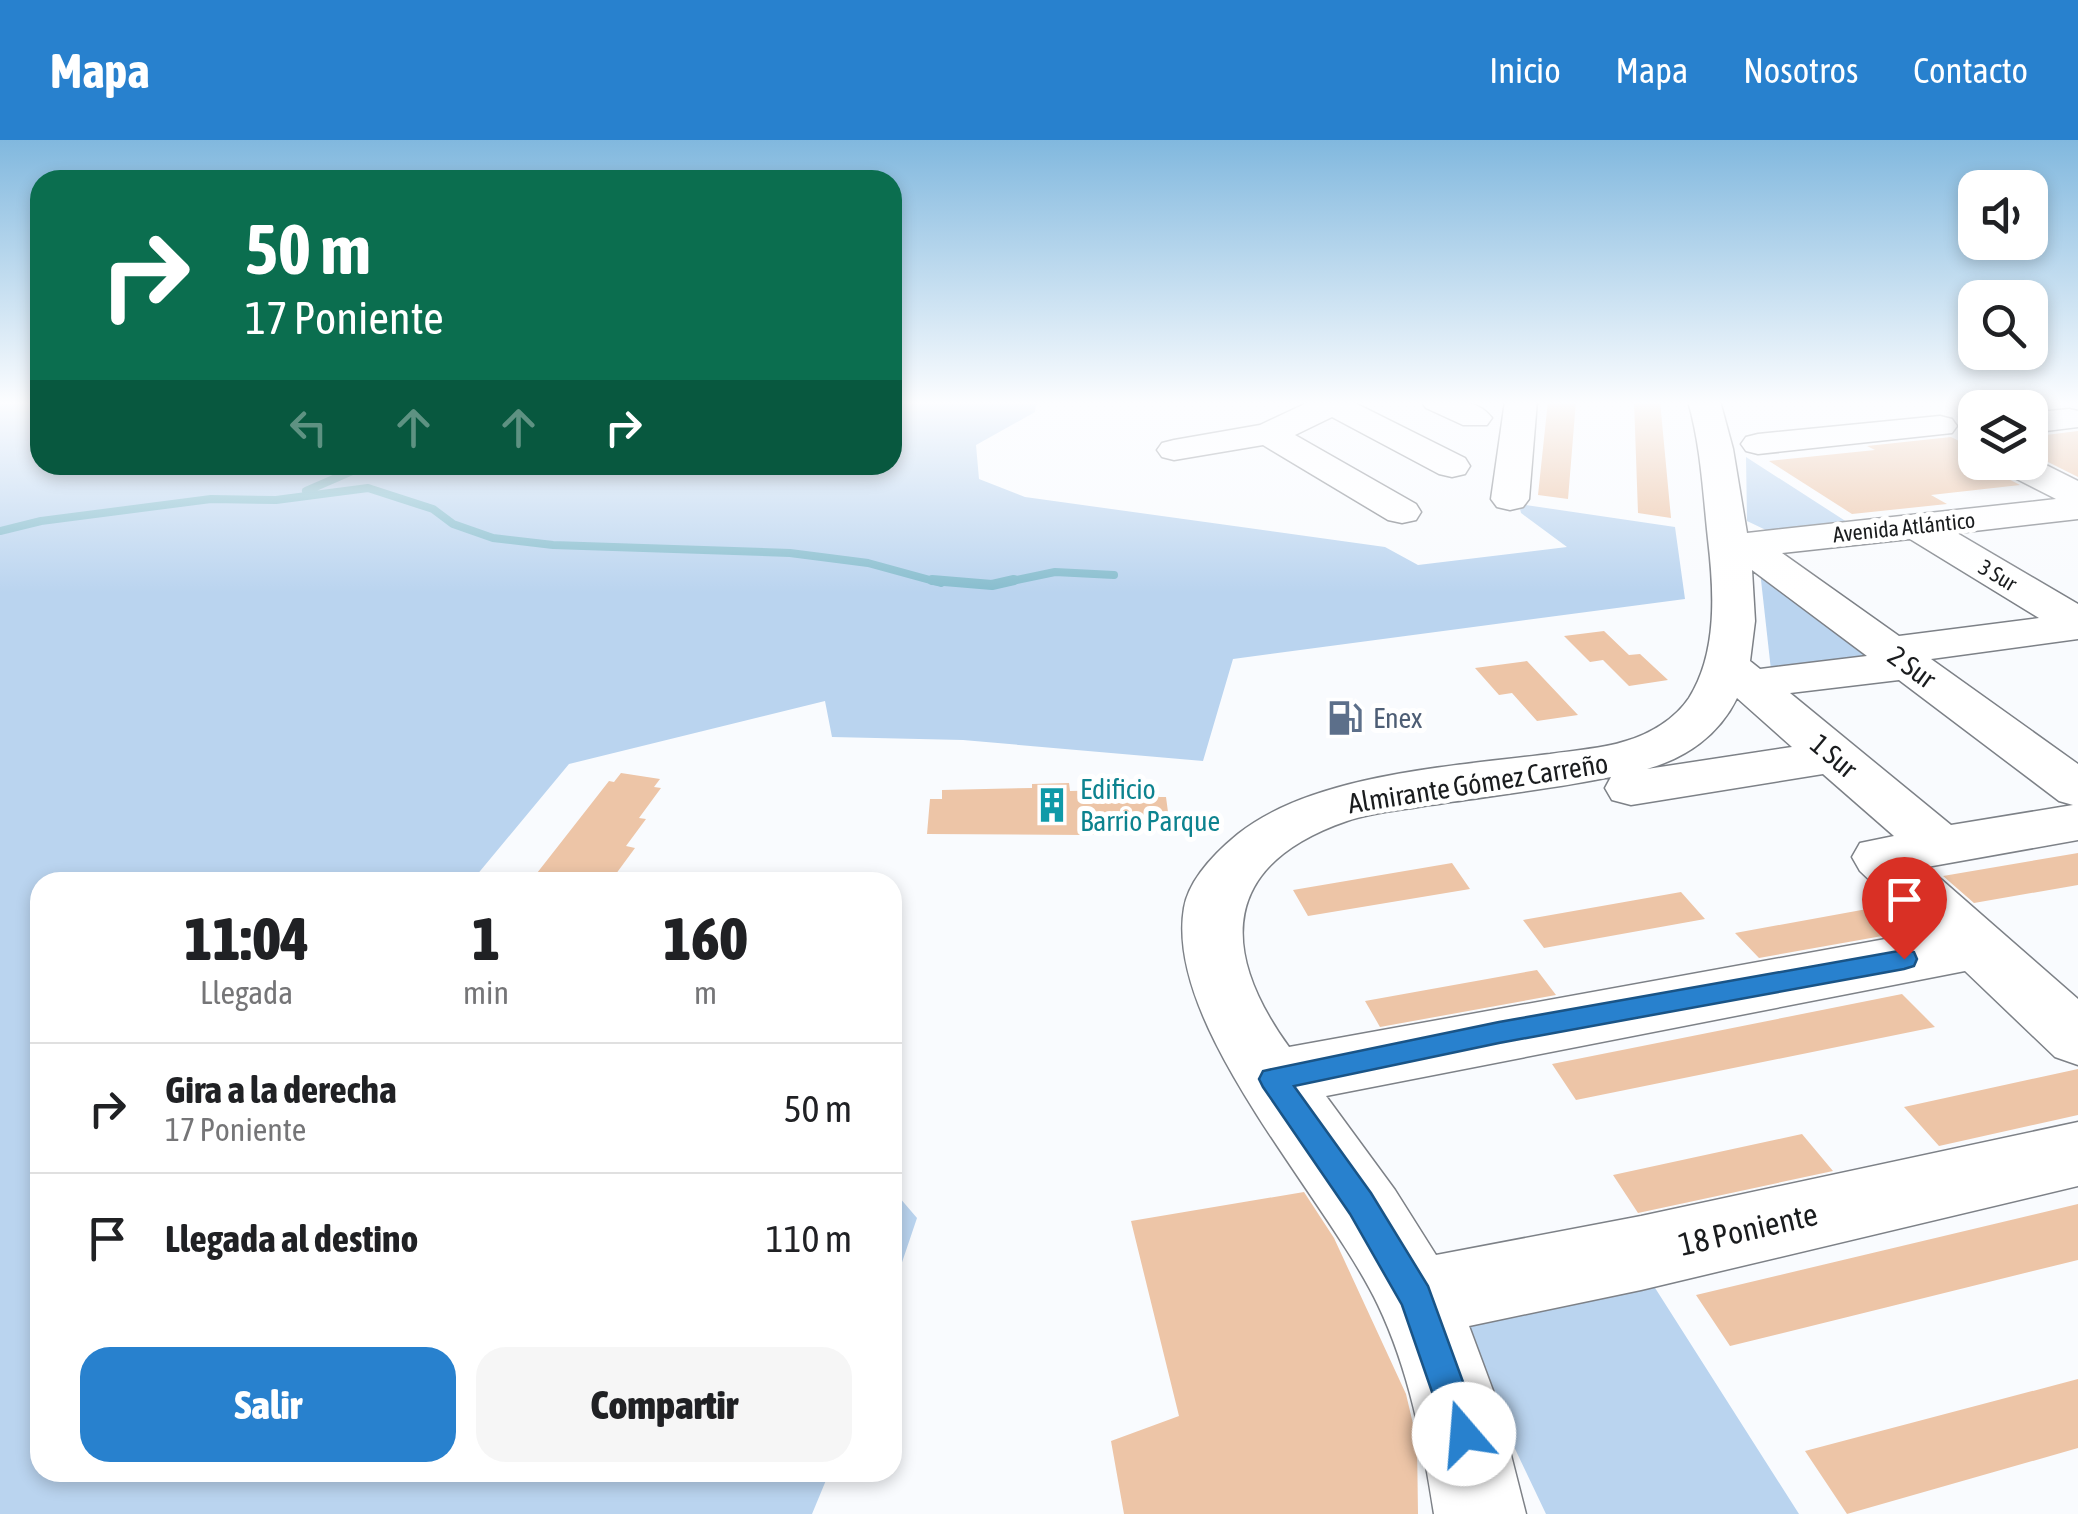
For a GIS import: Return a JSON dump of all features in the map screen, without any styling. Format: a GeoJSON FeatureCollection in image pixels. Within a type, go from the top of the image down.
{"type":"FeatureCollection","features":[{"type":"Feature","properties":{"kind":"street"},"geometry":{"type":"LineString","coordinates":[[1321,465],[1402,512]]}},
{"type":"Feature","properties":{"kind":"street"},"geometry":{"type":"LineString","coordinates":[[1510,499],[1514,465]]}},
{"type":"Feature","properties":{"kind":"street","name":"Almirante Gómez Carreño"},"geometry":{"type":"LineString","coordinates":[[1480,1514],[1456,1408],[1416,1298],[1360,1204],[1273,1079],[1230,1007],[1212,935],[1214,902],[1254,850],[1304,818],[1348,802],[1645,753],[1667,743],[1699,717],[1738,675],[1737,546],[1715,465]]}},
{"type":"Feature","properties":{"kind":"street"},"geometry":{"type":"LineString","coordinates":[[2034,480],[2072,510]]}},
{"type":"Feature","properties":{"kind":"street","name":"Avenida Atlántico"},"geometry":{"type":"LineString","coordinates":[[1737,546],[2072,510]]}},
{"type":"Feature","properties":{"kind":"street","name":"3 Sur"},"geometry":{"type":"LineString","coordinates":[[1917,526],[2069,633]]}},
{"type":"Feature","properties":{"kind":"street","name":"2 Sur"},"geometry":{"type":"LineString","coordinates":[[1737,546],[2078,789]]}},
{"type":"Feature","properties":{"kind":"street"},"geometry":{"type":"LineString","coordinates":[[1738,675],[1899,658],[2069,633]]}},
{"type":"Feature","properties":{"kind":"street","name":"1 Sur"},"geometry":{"type":"LineString","coordinates":[[1738,675],[1941,846]]}},
{"type":"Feature","properties":{"kind":"street"},"geometry":{"type":"LineString","coordinates":[[1630,788],[1835,756]]}},
{"type":"Feature","properties":{"kind":"street"},"geometry":{"type":"LineString","coordinates":[[2077,1035],[1880,856],[2078,822]]}},
{"type":"Feature","properties":{"kind":"street"},"geometry":{"type":"LineString","coordinates":[[1273,1079],[1499,1032],[1978,946]]}},
{"type":"Feature","properties":{"kind":"street","name":"18 Poniente"},"geometry":{"type":"LineString","coordinates":[[1416,1298],[1641,1253],[2078,1154]]}},
{"type":"Feature","properties":{"kind":"shaded area"},"geometry":{"type":"Polygon","coordinates":[[[0,465],[30,465],[30,475],[902,475],[902,465],[978,465],[979,479],[1025,497],[1385,547],[1418,565],[1567,547],[1521,513],[1519,504],[1675,527],[1685,599],[1233,659],[1203,761],[963,740],[832,737],[825,701],[569,764],[479,872],[30,872],[30,1482],[825,1482],[812,1514],[0,1514],[0,465]]]}},
{"type":"Feature","properties":{"kind":"shaded area"},"geometry":{"type":"Polygon","coordinates":[[[1746,465],[1759,465],[1847,522],[1768,531],[1747,521],[1746,465]]]}},
{"type":"Feature","properties":{"kind":"shaded area"},"geometry":{"type":"Polygon","coordinates":[[[1759,562],[1874,658],[1771,670],[1759,562]]]}},
{"type":"Feature","properties":{"kind":"shaded area"},"geometry":{"type":"Polygon","coordinates":[[[902,1200],[917,1218],[902,1262],[902,1200]]]}},
{"type":"Feature","properties":{"kind":"shaded area"},"geometry":{"type":"Polygon","coordinates":[[[1643,1269],[1799,1514],[1546,1514],[1449,1310],[1643,1269]]]}},
{"type":"Feature","properties":{"kind":"building"},"geometry":{"type":"Polygon","coordinates":[[[1541,465],[1571,465],[1568,499],[1538,495],[1541,465]]]}},
{"type":"Feature","properties":{"kind":"building"},"geometry":{"type":"Polygon","coordinates":[[[1636,465],[1666,465],[1671,518],[1638,513],[1636,465]]]}},
{"type":"Feature","properties":{"kind":"building"},"geometry":{"type":"Polygon","coordinates":[[[1775,465],[1958,465],[1958,480],[2010,480],[2020,485],[1931,495],[1947,504],[1852,514],[1775,465]]]}},
{"type":"Feature","properties":{"kind":"building"},"geometry":{"type":"Polygon","coordinates":[[[2054,465],[2078,465],[2078,477],[2054,465]]]}},
{"type":"Feature","properties":{"kind":"building"},"geometry":{"type":"Polygon","coordinates":[[[1604,631],[1629,655],[1640,654],[1668,680],[1629,686],[1603,660],[1590,662],[1564,636],[1604,631]]]}},
{"type":"Feature","properties":{"kind":"building"},"geometry":{"type":"Polygon","coordinates":[[[1527,661],[1578,715],[1537,721],[1512,693],[1499,695],[1475,668],[1527,661]]]}},
{"type":"Feature","properties":{"kind":"building"},"geometry":{"type":"Polygon","coordinates":[[[621,773],[660,779],[654,787],[661,788],[639,818],[646,819],[626,846],[635,848],[617,872],[538,872],[609,781],[614,782],[621,773]]]}},
{"type":"Feature","properties":{"kind":"building","name":"Edificio Barrio Parque"},"geometry":{"type":"Polygon","coordinates":[[[1069,783],[1070,791],[1157,789],[1159,797],[1166,797],[1170,827],[1129,829],[1130,834],[927,834],[930,799],[942,799],[942,790],[1069,783]]]}},
{"type":"Feature","properties":{"kind":"building"},"geometry":{"type":"Polygon","coordinates":[[[2078,853],[2078,885],[1974,903],[1943,876],[2078,853]]]}},
{"type":"Feature","properties":{"kind":"building"},"geometry":{"type":"Polygon","coordinates":[[[1452,863],[1470,889],[1308,916],[1293,890],[1452,863]]]}},
{"type":"Feature","properties":{"kind":"building"},"geometry":{"type":"Polygon","coordinates":[[[1681,892],[1705,919],[1544,948],[1523,920],[1681,892]]]}},
{"type":"Feature","properties":{"kind":"building"},"geometry":{"type":"Polygon","coordinates":[[[1889,905],[1916,930],[1759,958],[1735,933],[1889,905]]]}},
{"type":"Feature","properties":{"kind":"building"},"geometry":{"type":"Polygon","coordinates":[[[1537,970],[1556,995],[1380,1027],[1365,1001],[1537,970]]]}},
{"type":"Feature","properties":{"kind":"building"},"geometry":{"type":"Polygon","coordinates":[[[1902,994],[1935,1027],[1576,1100],[1552,1064],[1902,994]]]}},
{"type":"Feature","properties":{"kind":"building"},"geometry":{"type":"Polygon","coordinates":[[[2078,1069],[2078,1115],[1939,1146],[1904,1107],[2078,1069]]]}},
{"type":"Feature","properties":{"kind":"building"},"geometry":{"type":"Polygon","coordinates":[[[1802,1134],[1833,1171],[1638,1213],[1613,1175],[1802,1134]]]}},
{"type":"Feature","properties":{"kind":"building"},"geometry":{"type":"Polygon","coordinates":[[[1304,1192],[1334,1238],[1406,1394],[1417,1441],[1418,1514],[1124,1514],[1111,1441],[1179,1416],[1131,1221],[1304,1192]]]}},
{"type":"Feature","properties":{"kind":"building"},"geometry":{"type":"Polygon","coordinates":[[[2078,1204],[2078,1260],[1730,1346],[1696,1295],[2078,1204]]]}},
{"type":"Feature","properties":{"kind":"building"},"geometry":{"type":"Polygon","coordinates":[[[2078,1379],[2078,1448],[1847,1514],[1805,1451],[2078,1379]]]}},
{"type":"Feature","properties":{"kind":"waterway"},"geometry":{"type":"LineString","coordinates":[[306,491],[343,475]]}},
{"type":"Feature","properties":{"kind":"waterway"},"geometry":{"type":"LineString","coordinates":[[0,531],[41,521],[211,499],[276,500],[368,488],[433,509],[453,524],[493,538],[553,545],[790,553],[868,563],[941,583]]}},
{"type":"Feature","properties":{"kind":"waterway"},"geometry":{"type":"LineString","coordinates":[[1002,583],[1055,572],[1114,575]]}},
{"type":"Feature","properties":{"kind":"waterway"},"geometry":{"type":"LineString","coordinates":[[932,580],[992,585],[1014,580]]}},
{"type":"Feature","properties":{"kind":"place","name":"Enex"},"geometry":{"type":"Point","coordinates":[1345,718]}},
{"type":"Feature","properties":{"kind":"place","name":"Edificio Barrio Parque"},"geometry":{"type":"Point","coordinates":[1052,805]}},
{"type":"Feature","properties":{"kind":"route"},"geometry":{"type":"LineString","coordinates":[[1464,1434],[1416,1298],[1360,1204],[1273,1079],[1499,1032],[1904,959]]}}]}
